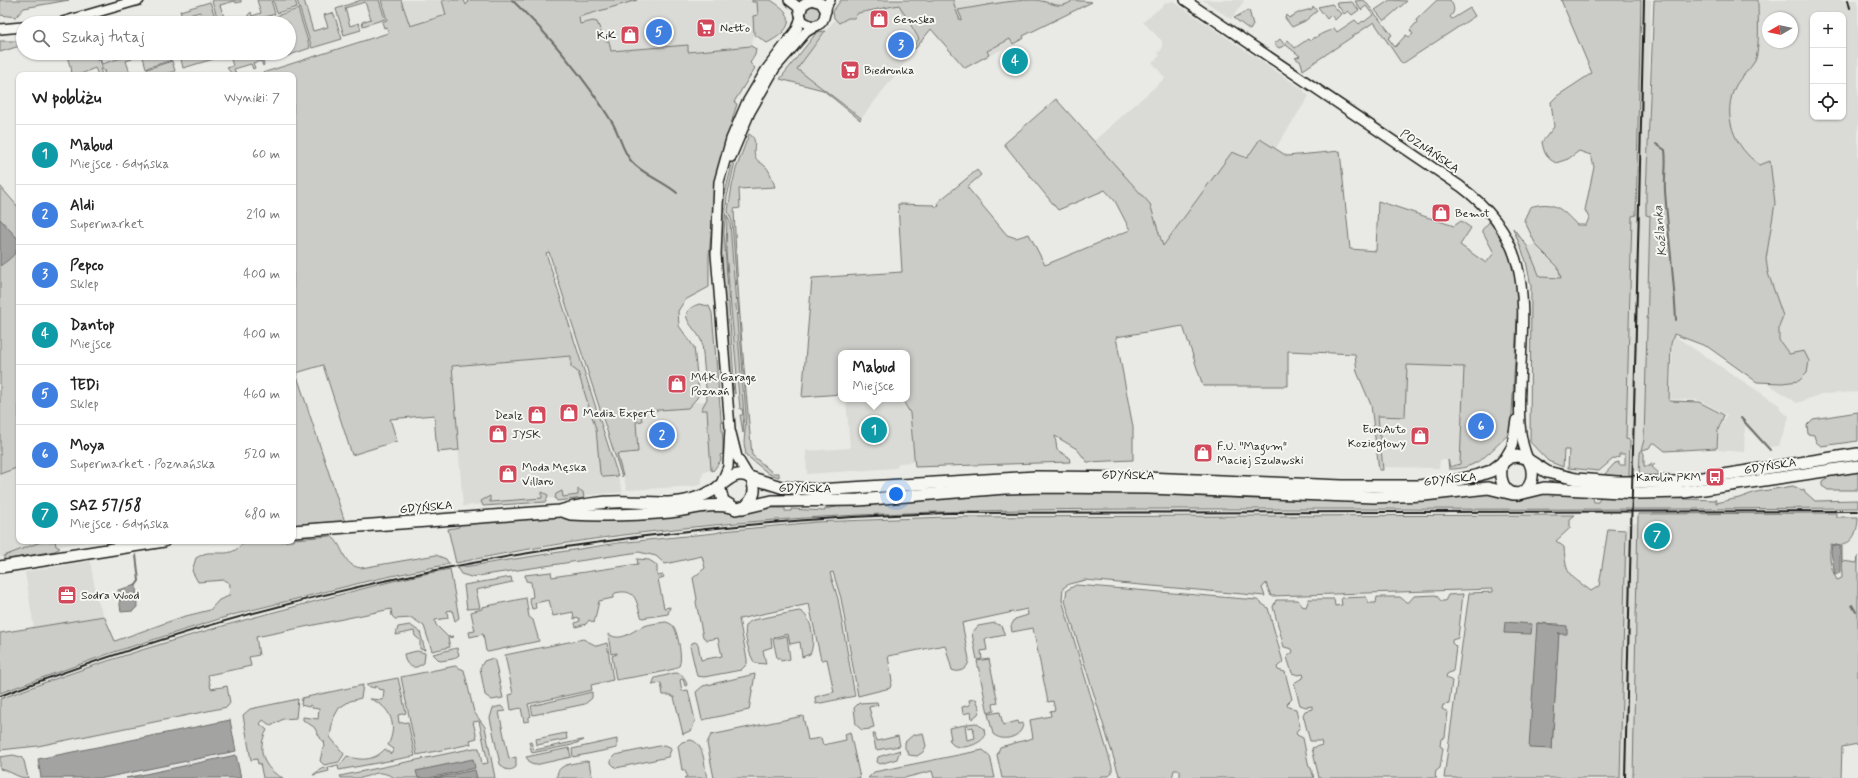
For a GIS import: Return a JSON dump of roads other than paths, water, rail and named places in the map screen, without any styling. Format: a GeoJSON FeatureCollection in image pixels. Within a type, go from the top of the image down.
{"type":"FeatureCollection","features":[{"type":"Feature","properties":{"kind":"main road","name":"GDYŃSKA"},"geometry":{"type":"LineString","coordinates":[[1529,461],[1547,472],[1576,479],[1657,482],[1696,480],[1858,454]]}},
{"type":"Feature","properties":{"kind":"main road"},"geometry":{"type":"LineString","coordinates":[[1517,456],[1529,461],[1532,468],[1532,479],[1525,490],[1516,494],[1507,489],[1501,478],[1503,461],[1517,456]]}},
{"type":"Feature","properties":{"kind":"main road","name":"GDYŃSKA"},"geometry":{"type":"LineString","coordinates":[[749,477],[773,486],[817,490],[1036,477],[1138,477],[1392,487],[1436,484],[1463,479],[1489,472],[1503,461]]}},
{"type":"Feature","properties":{"kind":"main road","name":"GDYŃSKA"},"geometry":{"type":"LineString","coordinates":[[560,511],[571,514],[610,515],[670,512],[716,506],[739,508],[772,500],[858,500],[1048,487],[1149,488],[1374,497],[1424,495],[1488,488],[1516,494],[1544,488],[1640,493],[1684,492],[1858,466]]}},
{"type":"Feature","properties":{"kind":"main road"},"geometry":{"type":"LineString","coordinates":[[736,475],[749,477],[753,484],[754,493],[750,501],[739,508],[723,501],[719,486],[736,475]]}},
{"type":"Feature","properties":{"kind":"main road","name":"GDYŃSKA"},"geometry":{"type":"LineString","coordinates":[[296,531],[560,511],[571,507],[620,502],[674,503],[696,498],[719,486]]}},
{"type":"Feature","properties":{"kind":"main road"},"geometry":{"type":"LineString","coordinates":[[0,567],[145,544]]}},
{"type":"Feature","properties":{"kind":"street"},"geometry":{"type":"LineString","coordinates":[[83,16],[139,0]]}},
{"type":"Feature","properties":{"kind":"street"},"geometry":{"type":"LineString","coordinates":[[789,0],[798,7],[800,16],[807,25],[816,26]]}},
{"type":"Feature","properties":{"kind":"street"},"geometry":{"type":"LineString","coordinates":[[719,486],[727,470],[730,428],[716,254],[716,234],[720,195],[719,182],[731,139],[740,118],[766,70],[797,29],[803,5],[809,0],[821,3],[826,11]]}},
{"type":"Feature","properties":{"kind":"street"},"geometry":{"type":"LineString","coordinates":[[720,195],[741,130],[765,85],[780,61],[806,32],[823,21],[826,5],[830,0]]}},
{"type":"Feature","properties":{"kind":"street","name":"POZNAŃSKA"},"geometry":{"type":"LineString","coordinates":[[1185,0],[1460,186],[1490,212],[1509,242],[1521,276],[1523,306],[1519,406],[1522,441],[1529,461]]}},
{"type":"Feature","properties":{"kind":"street"},"geometry":{"type":"LineString","coordinates":[[0,25],[5,28],[16,27]]}},
{"type":"Feature","properties":{"kind":"street","name":"POZNAŃSKA"},"geometry":{"type":"LineString","coordinates":[[1503,461],[1512,446],[1519,406]]}},
{"type":"Feature","properties":{"kind":"street"},"geometry":{"type":"LineString","coordinates":[[730,428],[738,457],[749,477]]}},
{"type":"Feature","properties":{"kind":"waterway"},"geometry":{"type":"LineString","coordinates":[[512,0],[540,28],[590,89],[612,122],[626,153],[632,162],[642,171],[677,193]]}},
{"type":"Feature","properties":{"kind":"waterway","name":"Koźlanka"},"geometry":{"type":"LineString","coordinates":[[1656,144],[1665,150],[1665,191],[1676,320]]}},
{"type":"Feature","properties":{"kind":"waterway"},"geometry":{"type":"LineString","coordinates":[[1741,418],[1770,450]]}},
{"type":"Feature","properties":{"kind":"waterway"},"geometry":{"type":"LineString","coordinates":[[136,555],[139,581],[136,585]]}},
{"type":"Feature","properties":{"kind":"waterway"},"geometry":{"type":"LineString","coordinates":[[1852,605],[1856,612]]}},
{"type":"Feature","properties":{"kind":"railway"},"geometry":{"type":"LineString","coordinates":[[1625,778],[1644,0]]}},
{"type":"Feature","properties":{"kind":"railway"},"geometry":{"type":"LineString","coordinates":[[1848,0],[1850,8]]}},
{"type":"Feature","properties":{"kind":"railway"},"geometry":{"type":"LineString","coordinates":[[0,696],[115,655],[231,619],[348,589],[466,564],[585,544],[705,529],[826,519],[948,513],[1858,511]]}},
{"type":"Feature","properties":{"kind":"place","name":"Gemska"},"geometry":{"type":"Point","coordinates":[879,19]}},
{"type":"Feature","properties":{"kind":"place","name":"Netto"},"geometry":{"type":"Point","coordinates":[706,28]}},
{"type":"Feature","properties":{"kind":"place","name":"TEDi"},"geometry":{"type":"Point","coordinates":[659,32]}},
{"type":"Feature","properties":{"kind":"place","name":"KiK"},"geometry":{"type":"Point","coordinates":[630,35]}},
{"type":"Feature","properties":{"kind":"place","name":"Pepco"},"geometry":{"type":"Point","coordinates":[901,45]}},
{"type":"Feature","properties":{"kind":"place","name":"Dantop"},"geometry":{"type":"Point","coordinates":[1015,61]}},
{"type":"Feature","properties":{"kind":"place","name":"Biedronka"},"geometry":{"type":"Point","coordinates":[850,70]}},
{"type":"Feature","properties":{"kind":"place","name":"Bemot"},"geometry":{"type":"Point","coordinates":[1441,213]}},
{"type":"Feature","properties":{"kind":"place","name":"M4K Garage Poznań"},"geometry":{"type":"Point","coordinates":[677,384]}},
{"type":"Feature","properties":{"kind":"place","name":"Media Expert"},"geometry":{"type":"Point","coordinates":[569,413]}},
{"type":"Feature","properties":{"kind":"place","name":"Dealz"},"geometry":{"type":"Point","coordinates":[537,415]}},
{"type":"Feature","properties":{"kind":"place","name":"Moya"},"geometry":{"type":"Point","coordinates":[1481,426]}},
{"type":"Feature","properties":{"kind":"place","name":"Mabud"},"geometry":{"type":"Point","coordinates":[874,430]}},
{"type":"Feature","properties":{"kind":"place","name":"JYSK"},"geometry":{"type":"Point","coordinates":[498,434]}},
{"type":"Feature","properties":{"kind":"place","name":"Aldi"},"geometry":{"type":"Point","coordinates":[662,435]}},
{"type":"Feature","properties":{"kind":"place","name":"EuroAuto Koziegłowy"},"geometry":{"type":"Point","coordinates":[1420,436]}},
{"type":"Feature","properties":{"kind":"place","name":"F.U. \"Magum\" Maciej Szulawski"},"geometry":{"type":"Point","coordinates":[1203,453]}},
{"type":"Feature","properties":{"kind":"place","name":"Moda Męska Villaro"},"geometry":{"type":"Point","coordinates":[508,474]}},
{"type":"Feature","properties":{"kind":"place","name":"Karolin PKM"},"geometry":{"type":"Point","coordinates":[1715,477]}},
{"type":"Feature","properties":{"kind":"place","name":"SAZ 57/58"},"geometry":{"type":"Point","coordinates":[1657,536]}},
{"type":"Feature","properties":{"kind":"place","name":"Sodra Wood"},"geometry":{"type":"Point","coordinates":[67,595]}}]}
